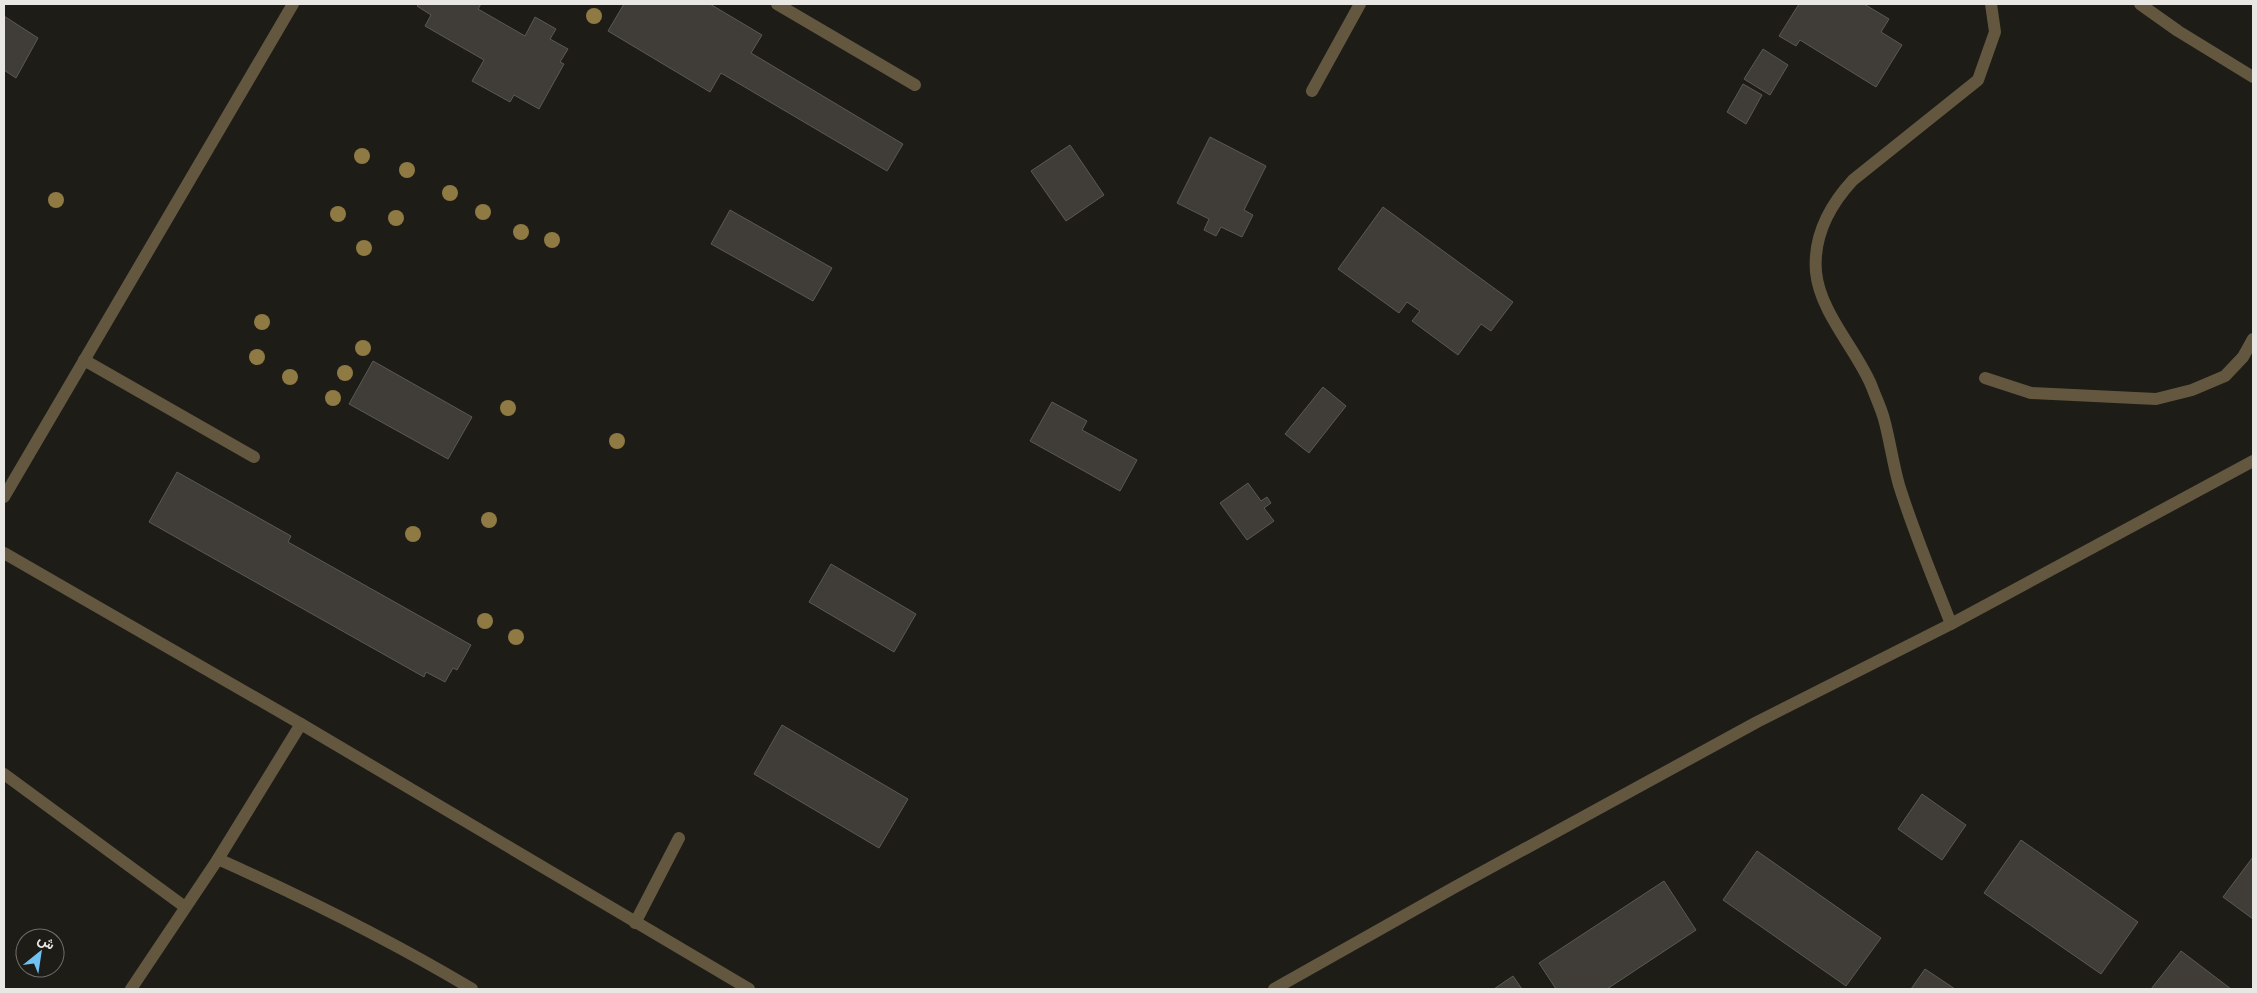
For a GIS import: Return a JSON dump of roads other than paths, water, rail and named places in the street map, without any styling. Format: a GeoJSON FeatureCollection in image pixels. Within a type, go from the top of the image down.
{"type":"FeatureCollection","features":[{"type":"Feature","properties":{"kind":"street"},"geometry":{"type":"LineString","coordinates":[[4,497],[293,4]]}},
{"type":"Feature","properties":{"kind":"street"},"geometry":{"type":"LineString","coordinates":[[776,4],[916,84]]}},
{"type":"Feature","properties":{"kind":"street"},"geometry":{"type":"LineString","coordinates":[[1312,92],[1360,4]]}},
{"type":"Feature","properties":{"kind":"street"},"geometry":{"type":"LineString","coordinates":[[1951,624],[1912,527],[1896,474],[1884,417],[1864,369],[1843,336],[1821,292],[1816,273],[1816,254],[1819,232],[1840,194],[1853,180],[1978,80],[1995,32],[1991,4]]}},
{"type":"Feature","properties":{"kind":"street"},"geometry":{"type":"LineString","coordinates":[[2140,4],[2178,32],[2253,77]]}},
{"type":"Feature","properties":{"kind":"street"},"geometry":{"type":"LineString","coordinates":[[1984,378],[2031,393],[2156,399],[2192,390],[2225,376],[2243,357],[2253,339]]}},
{"type":"Feature","properties":{"kind":"street"},"geometry":{"type":"LineString","coordinates":[[84,360],[254,457]]}},
{"type":"Feature","properties":{"kind":"street"},"geometry":{"type":"LineString","coordinates":[[1274,989],[1455,887],[1749,727],[1951,624],[2253,461]]}},
{"type":"Feature","properties":{"kind":"street"},"geometry":{"type":"LineString","coordinates":[[4,552],[301,724],[749,989]]}},
{"type":"Feature","properties":{"kind":"street"},"geometry":{"type":"LineString","coordinates":[[131,989],[218,859],[301,724]]}},
{"type":"Feature","properties":{"kind":"street"},"geometry":{"type":"LineString","coordinates":[[4,774],[185,907]]}},
{"type":"Feature","properties":{"kind":"street"},"geometry":{"type":"LineString","coordinates":[[635,923],[679,838]]}},
{"type":"Feature","properties":{"kind":"street"},"geometry":{"type":"LineString","coordinates":[[218,859],[338,914],[410,952],[472,989]]}}]}
